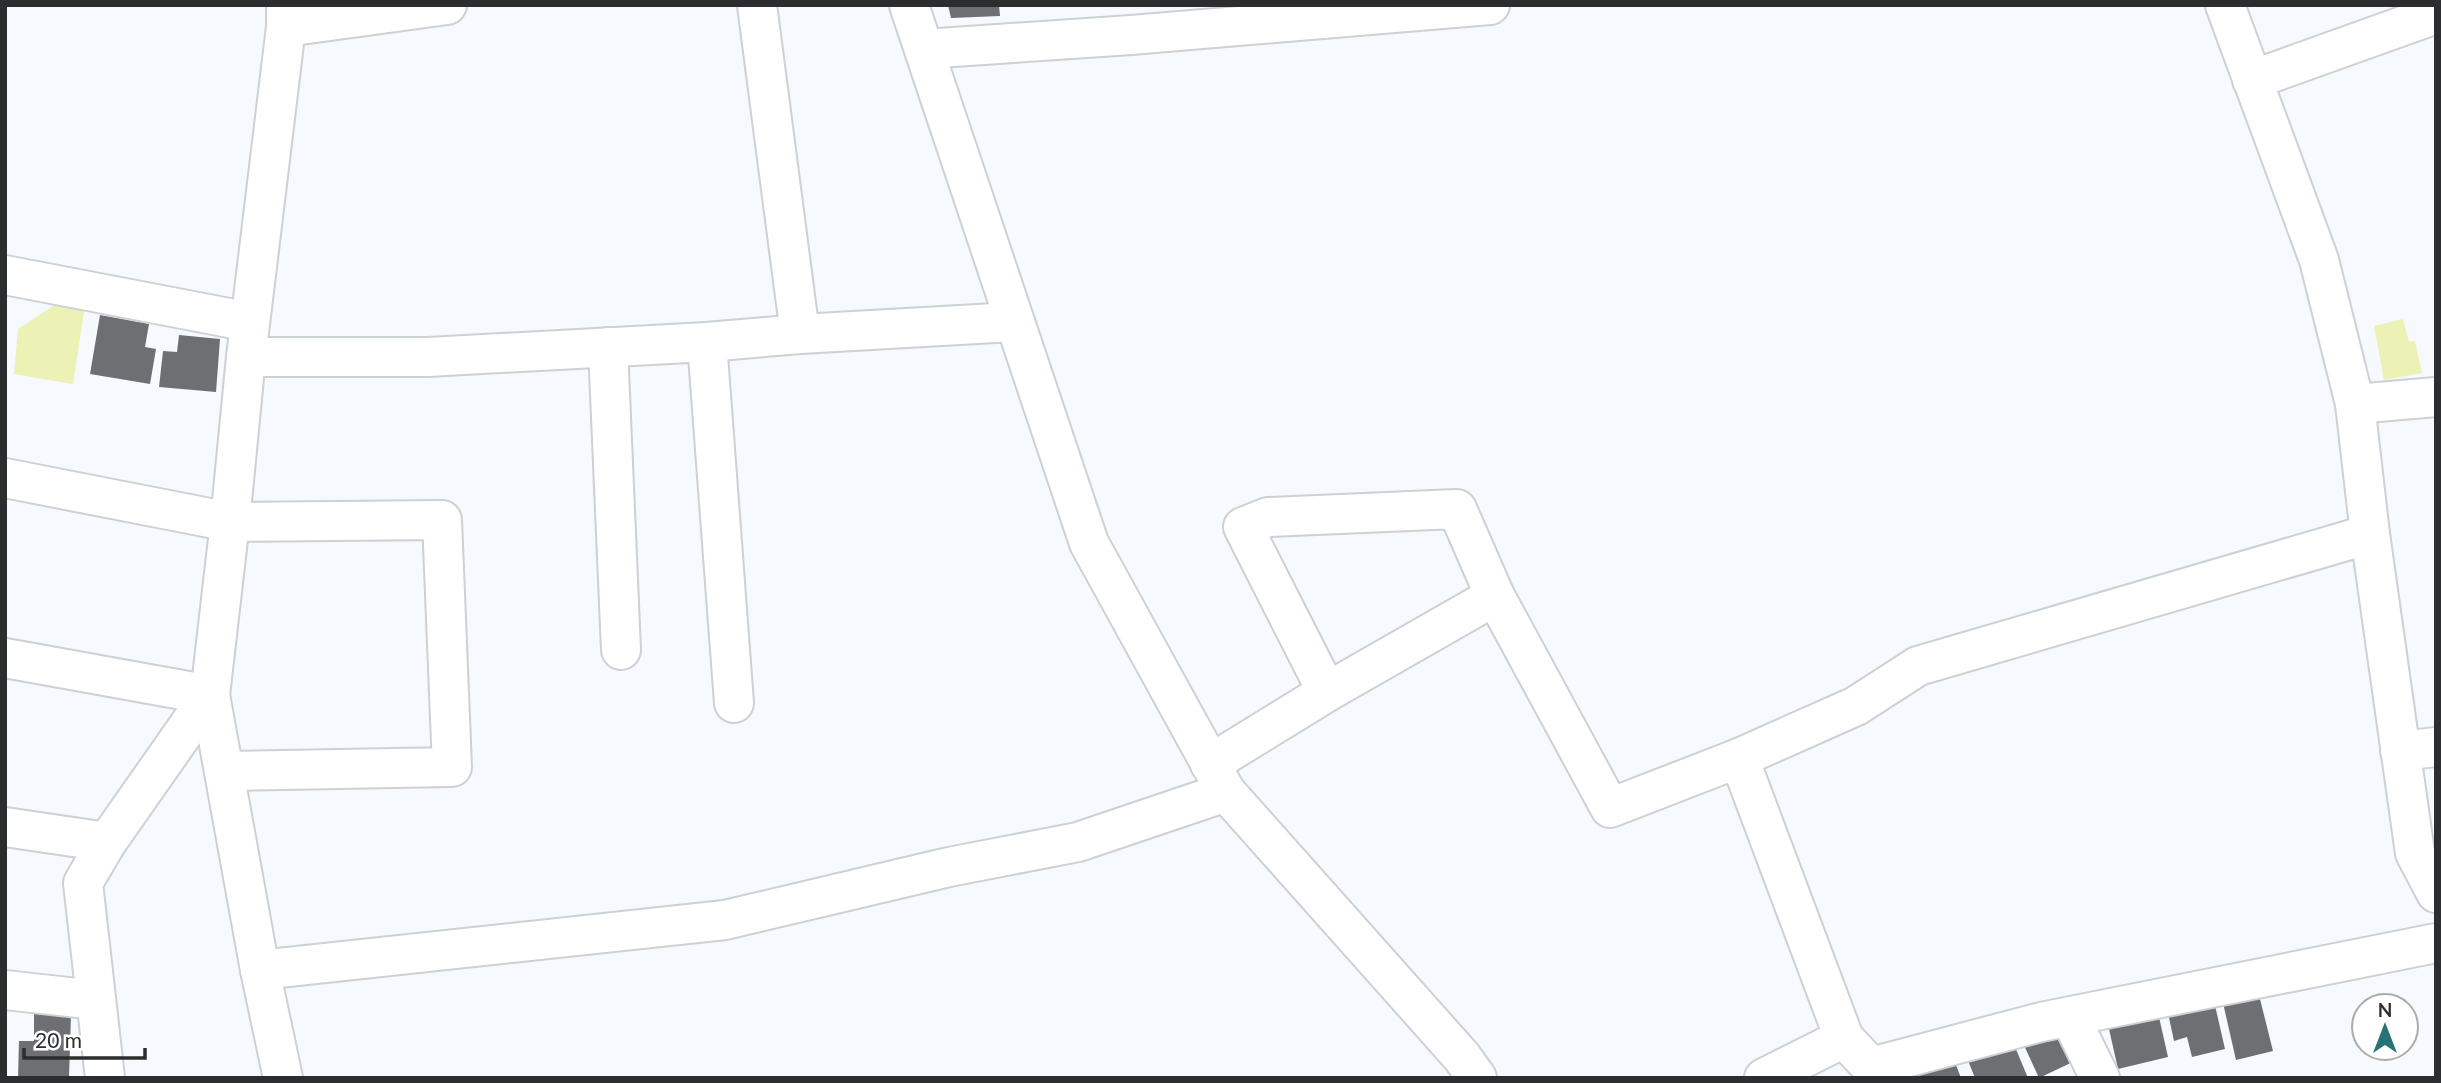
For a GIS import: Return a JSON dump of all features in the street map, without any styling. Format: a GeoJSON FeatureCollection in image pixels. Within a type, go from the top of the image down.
{"type":"FeatureCollection","features":[{"type":"Feature","properties":{"kind":"street"},"geometry":{"type":"LineString","coordinates":[[283,1078],[209,695],[286,16],[447,5]]}},
{"type":"Feature","properties":{"kind":"street"},"geometry":{"type":"LineString","coordinates":[[757,5],[800,334]]}},
{"type":"Feature","properties":{"kind":"street"},"geometry":{"type":"LineString","coordinates":[[909,5],[1089,544],[1218,778],[1462,1057],[1477,1078]]}},
{"type":"Feature","properties":{"kind":"street"},"geometry":{"type":"LineString","coordinates":[[924,49],[1130,20],[1490,5]]}},
{"type":"Feature","properties":{"kind":"street"},"geometry":{"type":"LineString","coordinates":[[2225,5],[2319,260],[2355,404],[2370,534],[2418,749],[2415,853],[2436,892]]}},
{"type":"Feature","properties":{"kind":"street"},"geometry":{"type":"LineString","coordinates":[[2252,80],[2436,14]]}},
{"type":"Feature","properties":{"kind":"street"},"geometry":{"type":"LineString","coordinates":[[5,275],[248,339],[428,357],[1013,322]]}},
{"type":"Feature","properties":{"kind":"street"},"geometry":{"type":"LineString","coordinates":[[707,342],[734,704]]}},
{"type":"Feature","properties":{"kind":"street"},"geometry":{"type":"LineString","coordinates":[[607,347],[621,650]]}},
{"type":"Feature","properties":{"kind":"street"},"geometry":{"type":"LineString","coordinates":[[2355,404],[2436,397]]}},
{"type":"Feature","properties":{"kind":"street"},"geometry":{"type":"LineString","coordinates":[[5,478],[230,522],[442,520],[452,767],[224,771]]}},
{"type":"Feature","properties":{"kind":"street"},"geometry":{"type":"LineString","coordinates":[[1327,692],[1243,527],[1268,517],[1457,509],[1495,596],[1610,808],[1739,758],[1856,706],[1918,666],[2370,534]]}},
{"type":"Feature","properties":{"kind":"street"},"geometry":{"type":"LineString","coordinates":[[260,970],[725,920],[949,867],[1078,842],[1218,778],[1327,692],[1495,596]]}},
{"type":"Feature","properties":{"kind":"street"},"geometry":{"type":"LineString","coordinates":[[5,658],[209,695]]}},
{"type":"Feature","properties":{"kind":"street"},"geometry":{"type":"LineString","coordinates":[[105,1078],[83,883],[107,842],[209,695]]}},
{"type":"Feature","properties":{"kind":"street"},"geometry":{"type":"LineString","coordinates":[[1739,758],[1844,1038],[1874,1072],[2041,1022],[2436,943]]}},
{"type":"Feature","properties":{"kind":"street"},"geometry":{"type":"LineString","coordinates":[[5,827],[107,842]]}},
{"type":"Feature","properties":{"kind":"street"},"geometry":{"type":"LineString","coordinates":[[5,990],[96,1000]]}},
{"type":"Feature","properties":{"kind":"street"},"geometry":{"type":"LineString","coordinates":[[2070,1017],[2100,1078]]}},
{"type":"Feature","properties":{"kind":"street"},"geometry":{"type":"LineString","coordinates":[[1764,1078],[1844,1038]]}},
{"type":"Feature","properties":{"kind":"green space"},"geometry":{"type":"Polygon","coordinates":[[[59,302],[85,306],[73,384],[14,374],[18,329],[59,302]]]}},
{"type":"Feature","properties":{"kind":"green space"},"geometry":{"type":"Polygon","coordinates":[[[2403,319],[2409,342],[2415,341],[2422,373],[2384,380],[2374,326],[2403,319]]]}},
{"type":"Feature","properties":{"kind":"building"},"geometry":{"type":"Polygon","coordinates":[[[948,5],[999,5],[1000,16],[951,18],[948,5]]]}},
{"type":"Feature","properties":{"kind":"building"},"geometry":{"type":"Polygon","coordinates":[[[100,315],[149,324],[145,347],[156,349],[150,384],[90,374],[100,315]]]}},
{"type":"Feature","properties":{"kind":"building"},"geometry":{"type":"Polygon","coordinates":[[[179,335],[220,339],[216,392],[159,387],[163,351],[177,352],[179,335]]]}},
{"type":"Feature","properties":{"kind":"building"},"geometry":{"type":"Polygon","coordinates":[[[2259,995],[2273,1051],[2236,1060],[2223,1003],[2259,995]]]}},
{"type":"Feature","properties":{"kind":"building"},"geometry":{"type":"Polygon","coordinates":[[[2214,1001],[2225,1049],[2192,1057],[2187,1037],[2174,1041],[2168,1013],[2214,1001]]]}},
{"type":"Feature","properties":{"kind":"building"},"geometry":{"type":"Polygon","coordinates":[[[34,1014],[71,1015],[69,1078],[18,1078],[19,1041],[34,1041],[34,1014]]]}},
{"type":"Feature","properties":{"kind":"building"},"geometry":{"type":"Polygon","coordinates":[[[2159,1017],[2168,1057],[2118,1069],[2109,1029],[2159,1017]]]}},
{"type":"Feature","properties":{"kind":"building"},"geometry":{"type":"Polygon","coordinates":[[[2010,1035],[2028,1078],[1975,1078],[1965,1053],[2010,1035]]]}},
{"type":"Feature","properties":{"kind":"building"},"geometry":{"type":"Polygon","coordinates":[[[2058,1037],[2079,1059],[2039,1078],[2022,1041],[2058,1037]]]}},
{"type":"Feature","properties":{"kind":"building"},"geometry":{"type":"Polygon","coordinates":[[[1951,1052],[1961,1078],[1908,1078],[1905,1071],[1951,1052]]]}}]}
